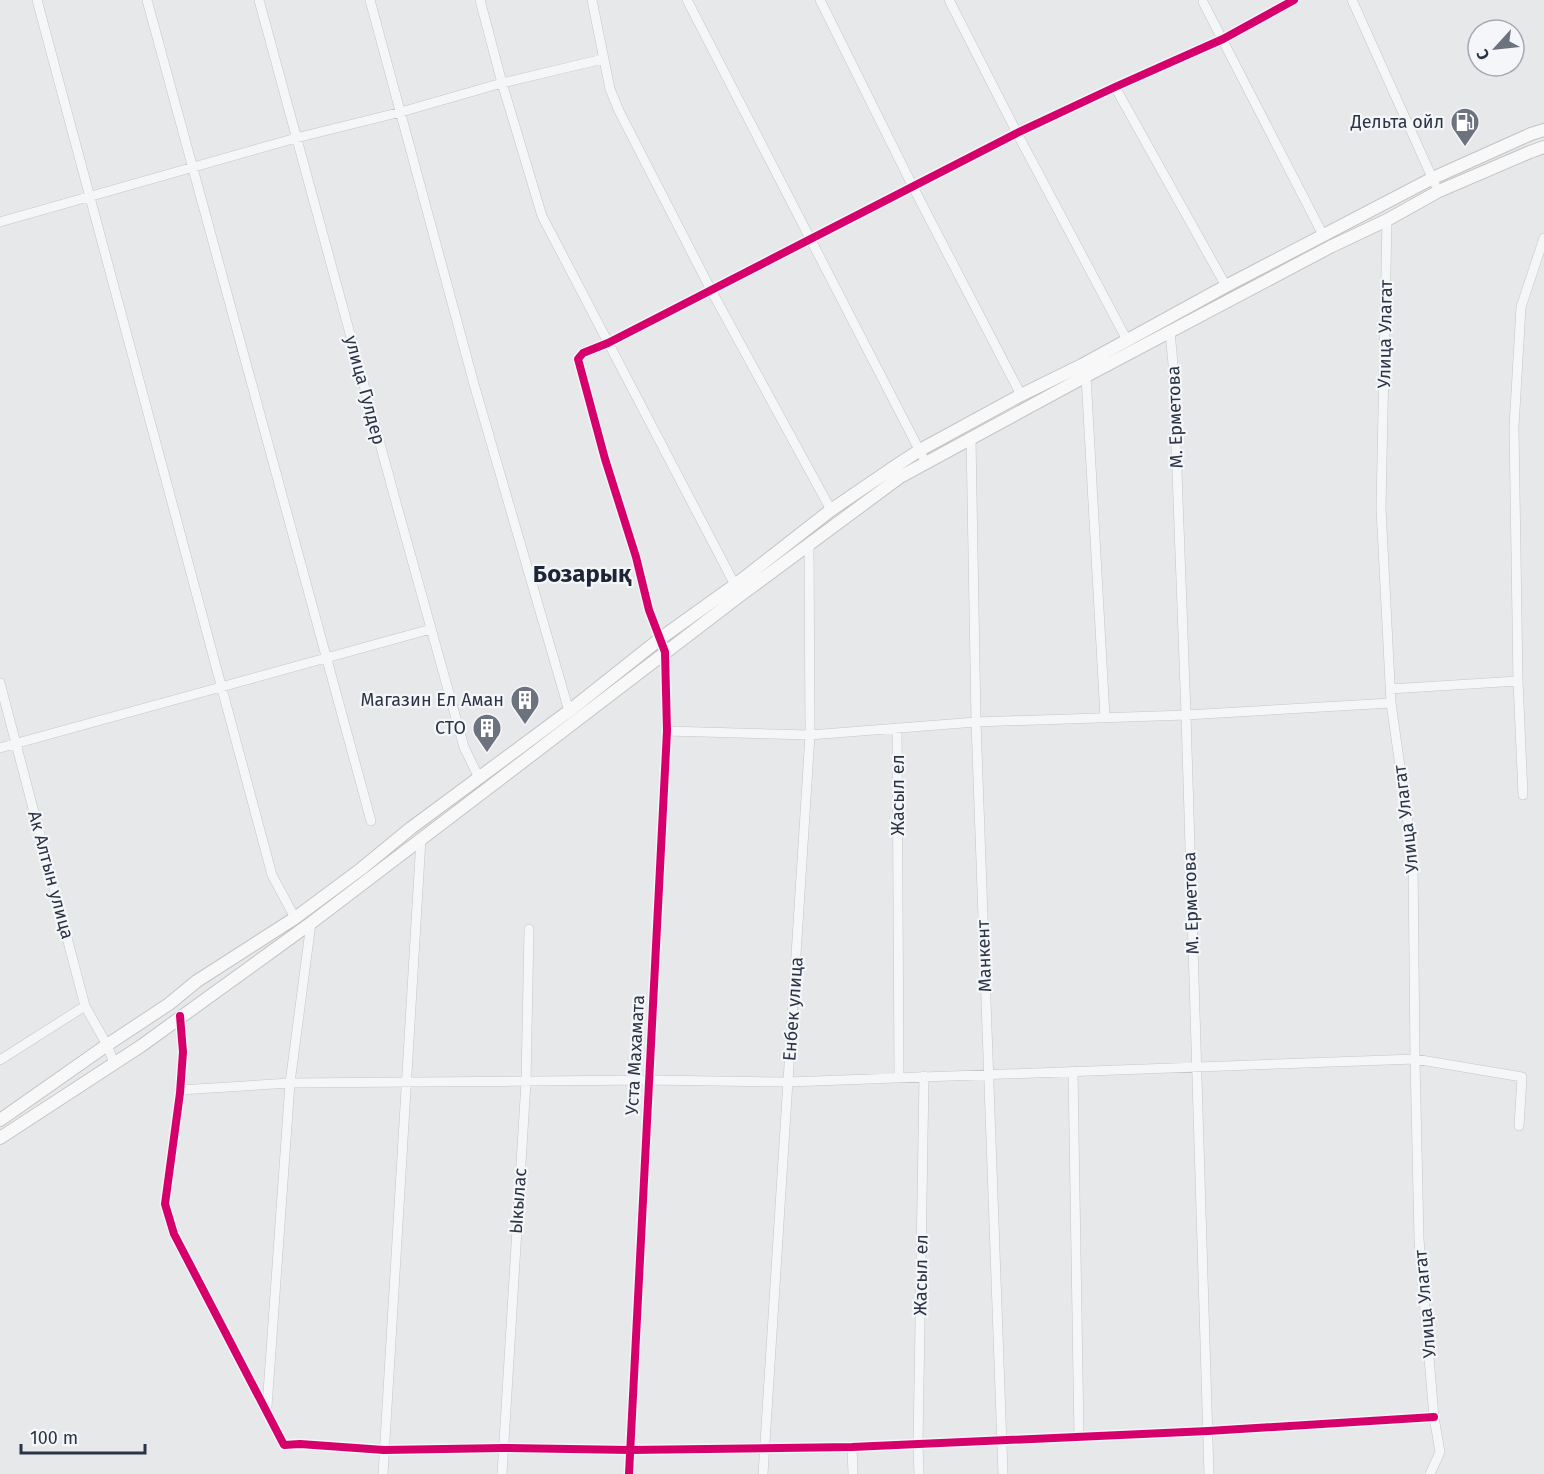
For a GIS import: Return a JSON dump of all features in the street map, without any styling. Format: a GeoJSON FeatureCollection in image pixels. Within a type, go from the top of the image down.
{"type":"FeatureCollection","features":[{"type":"Feature","properties":{"kind":"main road"},"geometry":{"type":"LineString","coordinates":[[0,1138],[114,1063],[311,923],[665,652],[900,477],[1170,331],[1226,286],[1433,178],[1544,130]]}},
{"type":"Feature","properties":{"kind":"main road"},"geometry":{"type":"LineString","coordinates":[[0,1120],[169,1004],[197,981],[295,918],[831,510],[920,450],[1127,340],[1191,314],[1387,220],[1439,191],[1544,147]]}},
{"type":"Feature","properties":{"kind":"street"},"geometry":{"type":"LineString","coordinates":[[37,0],[272,875],[295,918]]}},
{"type":"Feature","properties":{"kind":"street"},"geometry":{"type":"LineString","coordinates":[[147,0],[371,822]]}},
{"type":"Feature","properties":{"kind":"street","name":"улица Гулдер"},"geometry":{"type":"LineString","coordinates":[[259,0],[464,747],[479,778]]}},
{"type":"Feature","properties":{"kind":"street"},"geometry":{"type":"LineString","coordinates":[[370,0],[474,384],[569,711]]}},
{"type":"Feature","properties":{"kind":"street"},"geometry":{"type":"LineString","coordinates":[[480,0],[542,216],[735,585]]}},
{"type":"Feature","properties":{"kind":"street"},"geometry":{"type":"LineString","coordinates":[[592,0],[610,89],[619,111],[711,290],[831,510]]}},
{"type":"Feature","properties":{"kind":"street"},"geometry":{"type":"LineString","coordinates":[[687,0],[926,463]]}},
{"type":"Feature","properties":{"kind":"street"},"geometry":{"type":"LineString","coordinates":[[820,0],[913,187],[1021,395]]}},
{"type":"Feature","properties":{"kind":"street"},"geometry":{"type":"LineString","coordinates":[[949,0],[1127,340]]}},
{"type":"Feature","properties":{"kind":"street"},"geometry":{"type":"LineString","coordinates":[[608,343],[1017,133],[1223,39],[1294,0]]}},
{"type":"Feature","properties":{"kind":"street"},"geometry":{"type":"LineString","coordinates":[[1352,0],[1439,191]]}},
{"type":"Feature","properties":{"kind":"street"},"geometry":{"type":"LineString","coordinates":[[1203,2],[1323,235]]}},
{"type":"Feature","properties":{"kind":"street"},"geometry":{"type":"LineString","coordinates":[[0,222],[296,138],[502,83],[603,59]]}},
{"type":"Feature","properties":{"kind":"street"},"geometry":{"type":"LineString","coordinates":[[1115,87],[1226,286]]}},
{"type":"Feature","properties":{"kind":"street","name":"Улица Улагат"},"geometry":{"type":"LineString","coordinates":[[1387,220],[1382,508],[1391,703],[1413,858],[1414,1059],[1419,1239],[1434,1418],[1440,1452],[1430,1474]]}},
{"type":"Feature","properties":{"kind":"street"},"geometry":{"type":"LineString","coordinates":[[1523,795],[1518,681],[1514,427],[1521,307],[1544,238]]}},
{"type":"Feature","properties":{"kind":"street","name":"М. Ерметова"},"geometry":{"type":"LineString","coordinates":[[1170,331],[1186,715],[1209,1474]]}},
{"type":"Feature","properties":{"kind":"street","name":"Уста Махамата"},"geometry":{"type":"LineString","coordinates":[[608,343],[583,353],[579,356],[578,361],[604,459],[636,557],[649,610],[665,652],[667,731],[629,1474]]}},
{"type":"Feature","properties":{"kind":"street"},"geometry":{"type":"LineString","coordinates":[[1086,376],[1105,717]]}},
{"type":"Feature","properties":{"kind":"street","name":"Манкент"},"geometry":{"type":"LineString","coordinates":[[970,438],[976,722],[1003,1474]]}},
{"type":"Feature","properties":{"kind":"street","name":"Енбек улица"},"geometry":{"type":"LineString","coordinates":[[764,1474],[810,735],[809,544]]}},
{"type":"Feature","properties":{"kind":"street"},"geometry":{"type":"LineString","coordinates":[[0,748],[431,629]]}},
{"type":"Feature","properties":{"kind":"street"},"geometry":{"type":"LineString","coordinates":[[1390,689],[1518,681]]}},
{"type":"Feature","properties":{"kind":"street","name":"Ак Алтын улица"},"geometry":{"type":"LineString","coordinates":[[0,683],[86,1006],[114,1063]]}},
{"type":"Feature","properties":{"kind":"street"},"geometry":{"type":"LineString","coordinates":[[667,731],[810,735],[976,722],[1186,715],[1391,703]]}},
{"type":"Feature","properties":{"kind":"street","name":"Жасыл ел"},"geometry":{"type":"LineString","coordinates":[[897,728],[899,1077]]}},
{"type":"Feature","properties":{"kind":"street"},"geometry":{"type":"LineString","coordinates":[[383,1474],[421,839]]}},
{"type":"Feature","properties":{"kind":"street"},"geometry":{"type":"LineString","coordinates":[[267,1409],[290,1083],[311,923]]}},
{"type":"Feature","properties":{"kind":"street","name":"Ыкылас"},"geometry":{"type":"LineString","coordinates":[[502,1474],[526,1082],[529,929]]}},
{"type":"Feature","properties":{"kind":"street"},"geometry":{"type":"LineString","coordinates":[[0,1060],[86,1006]]}},
{"type":"Feature","properties":{"kind":"street"},"geometry":{"type":"LineString","coordinates":[[180,1016],[183,1052],[180,1090],[165,1204],[174,1234],[284,1445],[384,1450],[852,1447],[1434,1418]]}},
{"type":"Feature","properties":{"kind":"street"},"geometry":{"type":"LineString","coordinates":[[180,1090],[290,1083],[648,1080],[788,1082],[1414,1059],[1522,1077],[1520,1126]]}},
{"type":"Feature","properties":{"kind":"street"},"geometry":{"type":"LineString","coordinates":[[1073,1071],[1079,1437]]}},
{"type":"Feature","properties":{"kind":"street","name":"Жасыл ел"},"geometry":{"type":"LineString","coordinates":[[919,1474],[924,1076]]}},
{"type":"Feature","properties":{"kind":"street"},"geometry":{"type":"LineString","coordinates":[[852,1447],[853,1474]]}},
{"type":"Feature","properties":{"kind":"cycle path"},"geometry":{"type":"LineString","coordinates":[[629,1474],[667,731],[665,652],[649,610],[636,557],[605,459],[578,359],[583,353],[608,343],[1017,133],[1223,39],[1294,0]]}},
{"type":"Feature","properties":{"kind":"cycle path"},"geometry":{"type":"LineString","coordinates":[[180,1016],[183,1052],[180,1093],[165,1204],[174,1234],[284,1445],[384,1450],[852,1447],[1208,1431],[1434,1417]]}},
{"type":"Feature","properties":{"kind":"place","name":"Дельта ойл"},"geometry":{"type":"Point","coordinates":[1465,148]}},
{"type":"Feature","properties":{"kind":"place","name":"Магазин Ел Аман"},"geometry":{"type":"Point","coordinates":[525,726]}},
{"type":"Feature","properties":{"kind":"place","name":"СТО"},"geometry":{"type":"Point","coordinates":[487,754]}},
{"type":"Feature","properties":{"kind":"district","name":"Бозарық"},"geometry":{"type":"Point","coordinates":[582,574]}}]}
